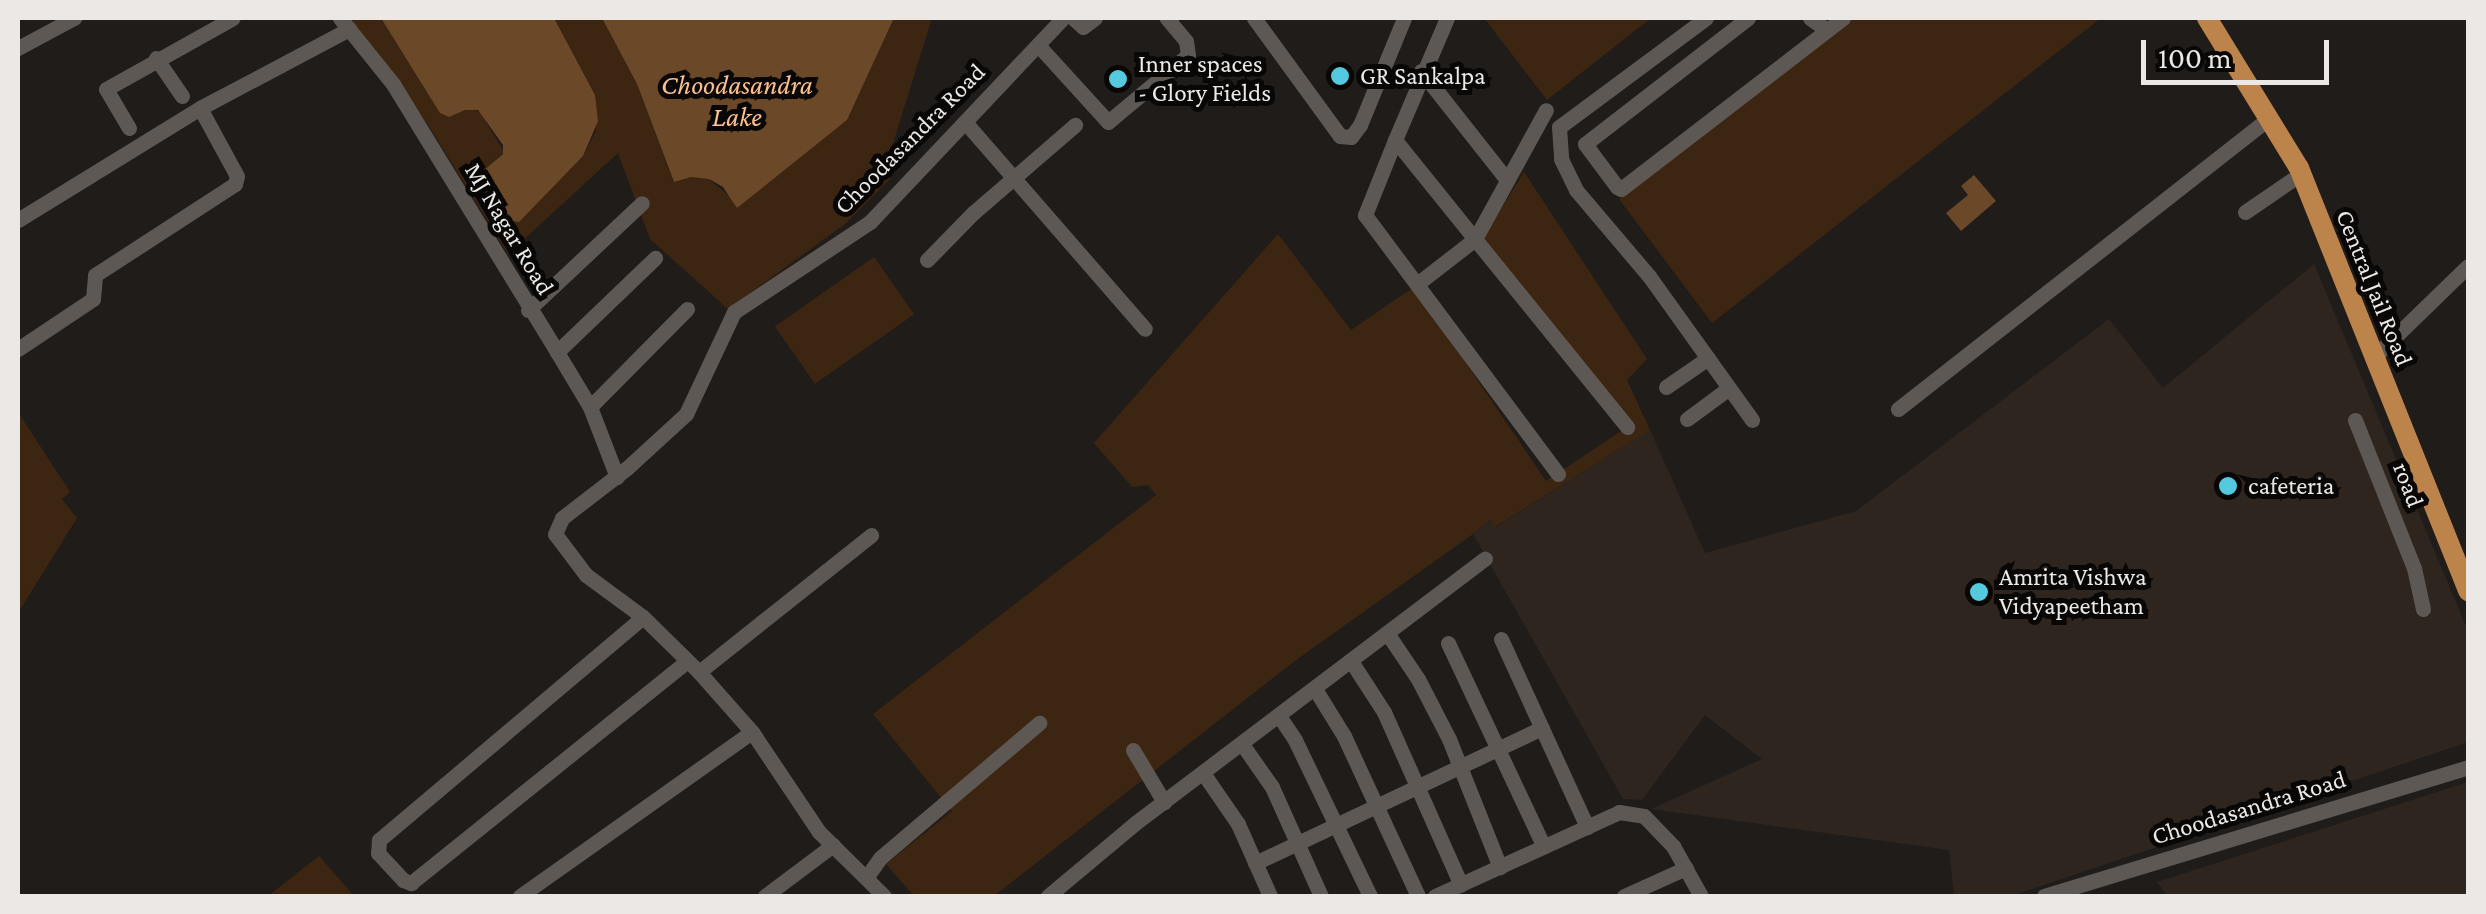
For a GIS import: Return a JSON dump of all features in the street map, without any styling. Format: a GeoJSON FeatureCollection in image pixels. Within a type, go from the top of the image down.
{"type":"FeatureCollection","features":[{"type":"Feature","properties":{"kind":"main road","name":"Central Jail Road"},"geometry":{"type":"LineString","coordinates":[[2207,18],[2302,174],[2468,590]]}},
{"type":"Feature","properties":{"kind":"street"},"geometry":{"type":"LineString","coordinates":[[18,48],[74,18]]}},
{"type":"Feature","properties":{"kind":"street"},"geometry":{"type":"LineString","coordinates":[[128,128],[106,89],[233,18]]}},
{"type":"Feature","properties":{"kind":"street","name":"Choodasandra Road"},"geometry":{"type":"LineString","coordinates":[[884,896],[833,845],[752,732],[642,618],[586,575],[555,534],[562,518],[616,477],[686,414],[734,312],[870,222],[965,122],[1043,50],[1063,18]]}},
{"type":"Feature","properties":{"kind":"street"},"geometry":{"type":"LineString","coordinates":[[1043,50],[1108,122],[1188,55],[1186,40],[1167,18]]}},
{"type":"Feature","properties":{"kind":"street"},"geometry":{"type":"LineString","coordinates":[[1254,18],[1340,136],[1351,137],[1360,125],[1404,18]]}},
{"type":"Feature","properties":{"kind":"street"},"geometry":{"type":"LineString","coordinates":[[1447,18],[1420,71],[1365,215],[1558,474]]}},
{"type":"Feature","properties":{"kind":"street"},"geometry":{"type":"LineString","coordinates":[[1706,18],[1559,127],[1562,159],[1576,190],[1649,276],[1752,420]]}},
{"type":"Feature","properties":{"kind":"street"},"geometry":{"type":"LineString","coordinates":[[1748,18],[1584,144],[1616,187],[1621,188],[1843,18]]}},
{"type":"Feature","properties":{"kind":"street"},"geometry":{"type":"LineString","coordinates":[[1810,18],[1827,30]]}},
{"type":"Feature","properties":{"kind":"street"},"geometry":{"type":"LineString","coordinates":[[18,220],[344,24]]}},
{"type":"Feature","properties":{"kind":"street","name":"MJ Nagar Road"},"geometry":{"type":"LineString","coordinates":[[344,24],[392,84],[557,352],[590,408],[616,477]]}},
{"type":"Feature","properties":{"kind":"street"},"geometry":{"type":"LineString","coordinates":[[156,58],[182,96]]}},
{"type":"Feature","properties":{"kind":"street"},"geometry":{"type":"LineString","coordinates":[[1420,71],[1507,180]]}},
{"type":"Feature","properties":{"kind":"street"},"geometry":{"type":"LineString","coordinates":[[18,349],[92,299],[95,275],[235,184],[237,176],[200,108]]}},
{"type":"Feature","properties":{"kind":"street"},"geometry":{"type":"LineString","coordinates":[[1416,284],[1476,238],[1546,110]]}},
{"type":"Feature","properties":{"kind":"street"},"geometry":{"type":"LineString","coordinates":[[1898,408],[2269,118]]}},
{"type":"Feature","properties":{"kind":"street"},"geometry":{"type":"LineString","coordinates":[[965,122],[1145,329]]}},
{"type":"Feature","properties":{"kind":"street"},"geometry":{"type":"LineString","coordinates":[[927,260],[1074,125]]}},
{"type":"Feature","properties":{"kind":"street"},"geometry":{"type":"LineString","coordinates":[[1395,140],[1627,427]]}},
{"type":"Feature","properties":{"kind":"street"},"geometry":{"type":"LineString","coordinates":[[2246,212],[2302,174]]}},
{"type":"Feature","properties":{"kind":"street"},"geometry":{"type":"LineString","coordinates":[[528,310],[642,203]]}},
{"type":"Feature","properties":{"kind":"street"},"geometry":{"type":"LineString","coordinates":[[557,352],[655,258]]}},
{"type":"Feature","properties":{"kind":"street"},"geometry":{"type":"LineString","coordinates":[[2375,356],[2468,266]]}},
{"type":"Feature","properties":{"kind":"street"},"geometry":{"type":"LineString","coordinates":[[590,408],[687,309]]}},
{"type":"Feature","properties":{"kind":"street"},"geometry":{"type":"LineString","coordinates":[[1666,387],[1708,358]]}},
{"type":"Feature","properties":{"kind":"street"},"geometry":{"type":"LineString","coordinates":[[1687,419],[1730,388]]}},
{"type":"Feature","properties":{"kind":"street","name":"road"},"geometry":{"type":"LineString","coordinates":[[2355,420],[2414,568],[2422,609]]}},
{"type":"Feature","properties":{"kind":"street"},"geometry":{"type":"LineString","coordinates":[[642,618],[380,840],[378,853],[403,880],[412,883],[871,535]]}},
{"type":"Feature","properties":{"kind":"street"},"geometry":{"type":"LineString","coordinates":[[1048,896],[1164,802],[1485,558]]}},
{"type":"Feature","properties":{"kind":"street"},"geometry":{"type":"LineString","coordinates":[[1388,633],[1418,679],[1500,867]]}},
{"type":"Feature","properties":{"kind":"street"},"geometry":{"type":"LineString","coordinates":[[1501,639],[1587,827]]}},
{"type":"Feature","properties":{"kind":"street"},"geometry":{"type":"LineString","coordinates":[[1448,644],[1544,847]]}},
{"type":"Feature","properties":{"kind":"street"},"geometry":{"type":"LineString","coordinates":[[1350,661],[1379,702],[1461,884]]}},
{"type":"Feature","properties":{"kind":"street"},"geometry":{"type":"LineString","coordinates":[[1314,688],[1344,736],[1418,896]]}},
{"type":"Feature","properties":{"kind":"street"},"geometry":{"type":"LineString","coordinates":[[1279,716],[1301,752],[1332,824],[1370,896]]}},
{"type":"Feature","properties":{"kind":"street"},"geometry":{"type":"LineString","coordinates":[[866,878],[880,858],[1038,723]]}},
{"type":"Feature","properties":{"kind":"street"},"geometry":{"type":"LineString","coordinates":[[1255,863],[1542,728]]}},
{"type":"Feature","properties":{"kind":"street"},"geometry":{"type":"LineString","coordinates":[[520,896],[752,732]]}},
{"type":"Feature","properties":{"kind":"street"},"geometry":{"type":"LineString","coordinates":[[1242,744],[1272,787],[1321,896]]}},
{"type":"Feature","properties":{"kind":"street"},"geometry":{"type":"LineString","coordinates":[[1133,750],[1164,802]]}},
{"type":"Feature","properties":{"kind":"street","name":"Choodasandra Road"},"geometry":{"type":"LineString","coordinates":[[2044,896],[2468,767]]}},
{"type":"Feature","properties":{"kind":"street"},"geometry":{"type":"LineString","coordinates":[[1203,773],[1238,824],[1270,896]]}},
{"type":"Feature","properties":{"kind":"street"},"geometry":{"type":"LineString","coordinates":[[1435,896],[1619,812],[1644,816],[1673,846],[1701,896]]}},
{"type":"Feature","properties":{"kind":"street"},"geometry":{"type":"LineString","coordinates":[[766,896],[833,845]]}},
{"type":"Feature","properties":{"kind":"street"},"geometry":{"type":"LineString","coordinates":[[1624,896],[1686,868]]}},
{"type":"Feature","properties":{"kind":"shaded area"},"geometry":{"type":"Polygon","coordinates":[[[349,18],[381,18],[443,115],[470,109],[480,112],[504,152],[484,170],[480,182],[514,223],[583,156],[596,131],[595,95],[554,18],[602,18],[637,84],[673,181],[709,179],[734,200],[847,120],[894,18],[932,18],[886,166],[890,179],[845,224],[728,309],[650,239],[618,153],[508,254],[427,123],[349,18]]]}},
{"type":"Feature","properties":{"kind":"shaded area"},"geometry":{"type":"Polygon","coordinates":[[[1484,18],[1651,18],[1547,100],[1484,18]]]}},
{"type":"Feature","properties":{"kind":"shaded area"},"geometry":{"type":"Polygon","coordinates":[[[1849,18],[2101,18],[1712,323],[1619,199],[1849,18]]]}},
{"type":"Feature","properties":{"kind":"shaded area"},"geometry":{"type":"Polygon","coordinates":[[[1524,172],[1647,359],[1627,380],[1650,430],[1495,527],[1491,520],[1296,660],[994,896],[914,896],[886,864],[952,811],[873,714],[1156,495],[1148,485],[1132,487],[1094,443],[1278,234],[1351,330],[1414,287],[1546,481],[1627,427],[1481,241],[1524,172]]]}},
{"type":"Feature","properties":{"kind":"shaded area"},"geometry":{"type":"Polygon","coordinates":[[[874,257],[914,314],[815,384],[775,326],[874,257]]]}},
{"type":"Feature","properties":{"kind":"shaded area","name":"Amrita Vishwa Vidyapeetham"},"geometry":{"type":"Polygon","coordinates":[[[2314,264],[2468,631],[2468,742],[2011,896],[1954,896],[1949,850],[1651,809],[1762,759],[1705,715],[1642,800],[1623,799],[1473,534],[1492,520],[1496,527],[1650,430],[1705,553],[1856,511],[2109,319],[2163,388],[2314,264]]]}},
{"type":"Feature","properties":{"kind":"shaded area"},"geometry":{"type":"Polygon","coordinates":[[[18,412],[70,492],[62,499],[77,518],[18,613],[18,412]]]}},
{"type":"Feature","properties":{"kind":"shaded area"},"geometry":{"type":"Polygon","coordinates":[[[2468,782],[2468,896],[2167,896],[2157,882],[2468,782]]]}},
{"type":"Feature","properties":{"kind":"shaded area"},"geometry":{"type":"Polygon","coordinates":[[[319,856],[354,896],[268,896],[319,856]]]}},
{"type":"Feature","properties":{"kind":"water","name":"Choodasandra Lake"},"geometry":{"type":"Polygon","coordinates":[[[381,18],[554,18],[595,95],[598,121],[583,156],[519,222],[497,219],[480,182],[484,170],[503,154],[503,145],[478,110],[465,110],[449,117],[440,113],[381,18]]]}},
{"type":"Feature","properties":{"kind":"water","name":"Choodasandra Lake"},"geometry":{"type":"Polygon","coordinates":[[[602,18],[894,18],[847,120],[737,208],[723,187],[709,179],[691,177],[674,182],[637,84],[602,18]]]}},
{"type":"Feature","properties":{"kind":"water"},"geometry":{"type":"Polygon","coordinates":[[[1974,175],[1996,201],[1961,231],[1946,213],[1968,195],[1961,186],[1974,175]]]}},
{"type":"Feature","properties":{"kind":"place","name":"GR Sankalpa"},"geometry":{"type":"Point","coordinates":[1340,76]}},
{"type":"Feature","properties":{"kind":"place","name":"Inner spaces - Glory Fields"},"geometry":{"type":"Point","coordinates":[1118,79]}},
{"type":"Feature","properties":{"kind":"place","name":"cafeteria"},"geometry":{"type":"Point","coordinates":[2228,486]}},
{"type":"Feature","properties":{"kind":"place","name":"Amrita Vishwa Vidyapeetham"},"geometry":{"type":"Point","coordinates":[1979,592]}}]}
